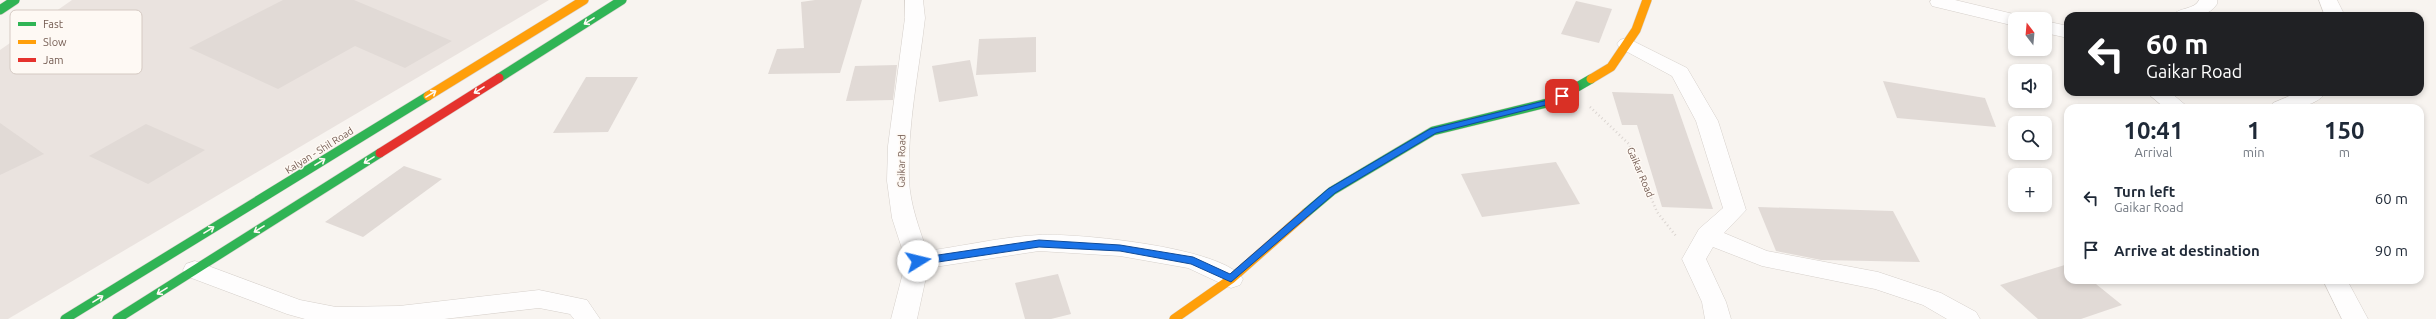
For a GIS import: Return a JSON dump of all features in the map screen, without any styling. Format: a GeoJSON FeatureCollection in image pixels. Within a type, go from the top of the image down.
{"type":"FeatureCollection","features":[{"type":"Feature","properties":{"kind":"main road"},"geometry":{"type":"LineString","coordinates":[[0,10],[15,0]]}},
{"type":"Feature","properties":{"kind":"main road","name":"Kalyan - Shil Road"},"geometry":{"type":"LineString","coordinates":[[65,319],[584,0]]}},
{"type":"Feature","properties":{"kind":"main road"},"geometry":{"type":"LineString","coordinates":[[117,319],[622,0]]}},
{"type":"Feature","properties":{"kind":"main road"},"geometry":{"type":"LineString","coordinates":[[1174,319],[1231,279],[1332,191],[1433,131],[1551,102],[1611,67],[1636,30],[1647,0]]}},
{"type":"Feature","properties":{"kind":"street","name":"Gaikar Road"},"geometry":{"type":"LineString","coordinates":[[914,0],[915,18],[899,146],[898,181],[904,218],[918,261]]}},
{"type":"Feature","properties":{"kind":"street"},"geometry":{"type":"LineString","coordinates":[[2193,12],[2202,9],[2208,4],[2208,0]]}},
{"type":"Feature","properties":{"kind":"street"},"geometry":{"type":"LineString","coordinates":[[2328,0],[2333,12]]}},
{"type":"Feature","properties":{"kind":"street"},"geometry":{"type":"LineString","coordinates":[[1939,2],[2008,18]]}},
{"type":"Feature","properties":{"kind":"street"},"geometry":{"type":"LineString","coordinates":[[2052,29],[2064,31]]}},
{"type":"Feature","properties":{"kind":"street"},"geometry":{"type":"LineString","coordinates":[[1627,44],[1680,72],[1707,121],[1735,210],[1707,235],[1694,259],[1714,302],[1718,319]]}},
{"type":"Feature","properties":{"kind":"street"},"geometry":{"type":"LineString","coordinates":[[2162,96],[2173,104]]}},
{"type":"Feature","properties":{"kind":"street"},"geometry":{"type":"LineString","coordinates":[[2289,104],[2307,96]]}},
{"type":"Feature","properties":{"kind":"street"},"geometry":{"type":"LineString","coordinates":[[1707,235],[1762,258],[1878,281],[1932,299],[1967,319]]}},
{"type":"Feature","properties":{"kind":"street"},"geometry":{"type":"LineString","coordinates":[[904,319],[918,261],[1039,243],[1120,248],[1193,261],[1231,279]]}},
{"type":"Feature","properties":{"kind":"street"},"geometry":{"type":"LineString","coordinates":[[195,270],[296,308],[336,316],[399,315],[539,299],[578,306],[587,319]]}},
{"type":"Feature","properties":{"kind":"street"},"geometry":{"type":"LineString","coordinates":[[2337,284],[2355,319]]}},
{"type":"Feature","properties":{"kind":"path","name":"Gaikar Road"},"geometry":{"type":"LineString","coordinates":[[1572,90],[1629,144],[1657,212],[1694,259]]}},
{"type":"Feature","properties":{"kind":"shaded area"},"geometry":{"type":"Polygon","coordinates":[[[72,0],[549,0],[8,319],[0,319],[0,50],[10,43],[10,74],[142,74],[142,10],[58,10],[72,0]]]}},
{"type":"Feature","properties":{"kind":"building"},"geometry":{"type":"Polygon","coordinates":[[[283,0],[354,0],[452,41],[405,68],[355,46],[278,89],[189,48],[283,0]]]}},
{"type":"Feature","properties":{"kind":"building"},"geometry":{"type":"Polygon","coordinates":[[[815,0],[862,0],[840,73],[768,74],[777,49],[804,48],[801,2],[815,0]]]}},
{"type":"Feature","properties":{"kind":"building"},"geometry":{"type":"Polygon","coordinates":[[[1576,1],[1612,9],[1599,43],[1561,34],[1576,1]]]}},
{"type":"Feature","properties":{"kind":"building"},"geometry":{"type":"Polygon","coordinates":[[[1036,37],[1036,72],[976,75],[979,39],[1036,37]]]}},
{"type":"Feature","properties":{"kind":"building"},"geometry":{"type":"Polygon","coordinates":[[[970,60],[978,96],[939,102],[932,66],[970,60]]]}},
{"type":"Feature","properties":{"kind":"building"},"geometry":{"type":"Polygon","coordinates":[[[897,65],[893,100],[846,101],[855,66],[897,65]]]}},
{"type":"Feature","properties":{"kind":"building"},"geometry":{"type":"Polygon","coordinates":[[[586,77],[638,77],[608,132],[553,133],[586,77]]]}},
{"type":"Feature","properties":{"kind":"building"},"geometry":{"type":"Polygon","coordinates":[[[1883,81],[1985,98],[1996,127],[1897,118],[1883,81]]]}},
{"type":"Feature","properties":{"kind":"building"},"geometry":{"type":"Polygon","coordinates":[[[1612,92],[1673,94],[1713,209],[1662,207],[1637,125],[1622,125],[1612,92]]]}},
{"type":"Feature","properties":{"kind":"building"},"geometry":{"type":"Polygon","coordinates":[[[0,123],[44,154],[0,175],[0,123]]]}},
{"type":"Feature","properties":{"kind":"building"},"geometry":{"type":"Polygon","coordinates":[[[146,124],[205,150],[148,184],[89,156],[146,124]]]}},
{"type":"Feature","properties":{"kind":"building"},"geometry":{"type":"Polygon","coordinates":[[[1556,162],[1580,204],[1482,217],[1461,174],[1556,162]]]}},
{"type":"Feature","properties":{"kind":"building"},"geometry":{"type":"Polygon","coordinates":[[[404,166],[442,179],[363,237],[325,222],[404,166]]]}},
{"type":"Feature","properties":{"kind":"building"},"geometry":{"type":"Polygon","coordinates":[[[1758,207],[1893,211],[1920,262],[1821,260],[1776,251],[1758,207]]]}},
{"type":"Feature","properties":{"kind":"building"},"geometry":{"type":"Polygon","coordinates":[[[2064,265],[2064,284],[2096,284],[2122,305],[2081,319],[2038,319],[2000,285],[2064,265]]]}},
{"type":"Feature","properties":{"kind":"building"},"geometry":{"type":"Polygon","coordinates":[[[1058,274],[1071,314],[1051,319],[1025,319],[1015,283],[1058,274]]]}},
{"type":"Feature","properties":{"kind":"traffic: fast"},"geometry":{"type":"LineString","coordinates":[[0,10],[15,0]]}},
{"type":"Feature","properties":{"kind":"traffic: fast"},"geometry":{"type":"LineString","coordinates":[[499,78],[622,0]]}},
{"type":"Feature","properties":{"kind":"traffic: fast"},"geometry":{"type":"LineString","coordinates":[[1306,213],[1332,191],[1433,131],[1551,102],[1591,79]]}},
{"type":"Feature","properties":{"kind":"traffic: fast"},"geometry":{"type":"LineString","coordinates":[[65,319],[428,96]]}},
{"type":"Feature","properties":{"kind":"traffic: fast"},"geometry":{"type":"LineString","coordinates":[[117,319],[380,153]]}},
{"type":"Feature","properties":{"kind":"traffic: slow"},"geometry":{"type":"LineString","coordinates":[[428,96],[584,0]]}},
{"type":"Feature","properties":{"kind":"traffic: slow"},"geometry":{"type":"LineString","coordinates":[[1591,79],[1611,67],[1636,30],[1647,0]]}},
{"type":"Feature","properties":{"kind":"traffic: slow"},"geometry":{"type":"LineString","coordinates":[[1174,319],[1231,279],[1306,213]]}},
{"type":"Feature","properties":{"kind":"traffic: jam"},"geometry":{"type":"LineString","coordinates":[[380,153],[499,78]]}},
{"type":"Feature","properties":{"kind":"route"},"geometry":{"type":"LineString","coordinates":[[918,261],[1039,243],[1120,248],[1193,261],[1231,279],[1332,191],[1433,131],[1551,102],[1562,96]]}}]}
